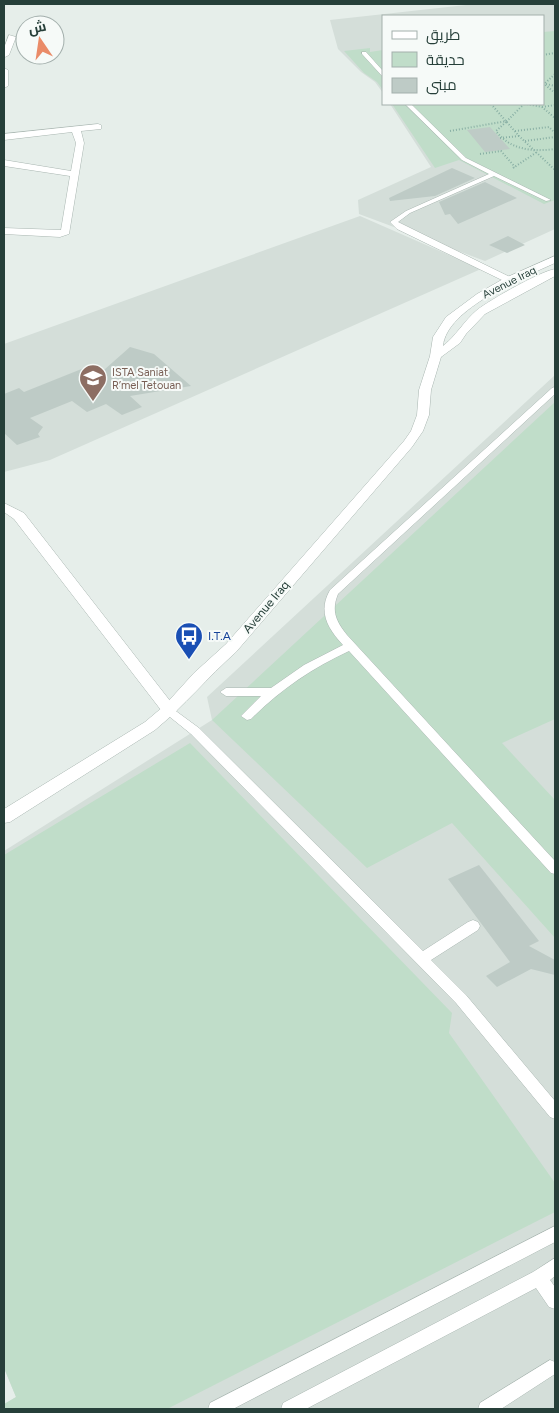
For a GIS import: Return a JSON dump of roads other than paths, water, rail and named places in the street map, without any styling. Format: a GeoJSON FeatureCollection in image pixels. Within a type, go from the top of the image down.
{"type":"FeatureCollection","features":[{"type":"Feature","properties":{"kind":"street"},"geometry":{"type":"LineString","coordinates":[[4,86],[4,55],[12,37]]}},
{"type":"Feature","properties":{"kind":"street"},"geometry":{"type":"LineString","coordinates":[[4,137],[98,127]]}},
{"type":"Feature","properties":{"kind":"street"},"geometry":{"type":"LineString","coordinates":[[4,231],[60,234],[66,232],[80,144],[76,130]]}},
{"type":"Feature","properties":{"kind":"street"},"geometry":{"type":"LineString","coordinates":[[5,166],[76,174]]}},
{"type":"Feature","properties":{"kind":"street","name":"Avenue Iraq"},"geometry":{"type":"LineString","coordinates":[[4,817],[125,743],[169,710],[199,677],[231,648],[408,444],[417,431],[423,415],[425,390],[436,356],[438,337],[450,319],[467,305],[509,280],[555,259]]}},
{"type":"Feature","properties":{"kind":"street","name":"Avenue Iraq"},"geometry":{"type":"LineString","coordinates":[[436,356],[456,341],[461,332],[482,312],[524,287],[555,272]]}},
{"type":"Feature","properties":{"kind":"street"},"geometry":{"type":"LineString","coordinates":[[4,507],[19,516],[169,710]]}},
{"type":"Feature","properties":{"kind":"lane"},"geometry":{"type":"LineString","coordinates":[[364,53],[382,74]]}},
{"type":"Feature","properties":{"kind":"lane"},"geometry":{"type":"LineString","coordinates":[[409,105],[457,154],[548,200]]}},
{"type":"Feature","properties":{"kind":"lane"},"geometry":{"type":"LineString","coordinates":[[494,174],[408,212],[394,222],[400,227],[509,280]]}},
{"type":"Feature","properties":{"kind":"lane"},"geometry":{"type":"LineString","coordinates":[[555,390],[334,592],[328,603],[328,615],[350,646],[555,869]]}},
{"type":"Feature","properties":{"kind":"lane"},"geometry":{"type":"LineString","coordinates":[[247,716],[272,692],[306,667],[350,646]]}},
{"type":"Feature","properties":{"kind":"lane"},"geometry":{"type":"LineString","coordinates":[[226,692],[272,692]]}},
{"type":"Feature","properties":{"kind":"lane"},"geometry":{"type":"LineString","coordinates":[[169,710],[194,731],[461,999],[555,1112]]}},
{"type":"Feature","properties":{"kind":"lane"},"geometry":{"type":"LineString","coordinates":[[422,959],[473,926]]}},
{"type":"Feature","properties":{"kind":"lane"},"geometry":{"type":"LineString","coordinates":[[216,1409],[555,1234]]}},
{"type":"Feature","properties":{"kind":"lane"},"geometry":{"type":"LineString","coordinates":[[289,1409],[539,1278],[555,1266]]}},
{"type":"Feature","properties":{"kind":"lane"},"geometry":{"type":"LineString","coordinates":[[539,1278],[555,1301]]}},
{"type":"Feature","properties":{"kind":"lane"},"geometry":{"type":"LineString","coordinates":[[486,1409],[506,1404],[550,1368]]}},
{"type":"Feature","properties":{"kind":"place","name":"ISTA Saniat R’mel Tetouan"},"geometry":{"type":"Point","coordinates":[93,402]}},
{"type":"Feature","properties":{"kind":"place","name":"I.T.A"},"geometry":{"type":"Point","coordinates":[189,660]}}]}
